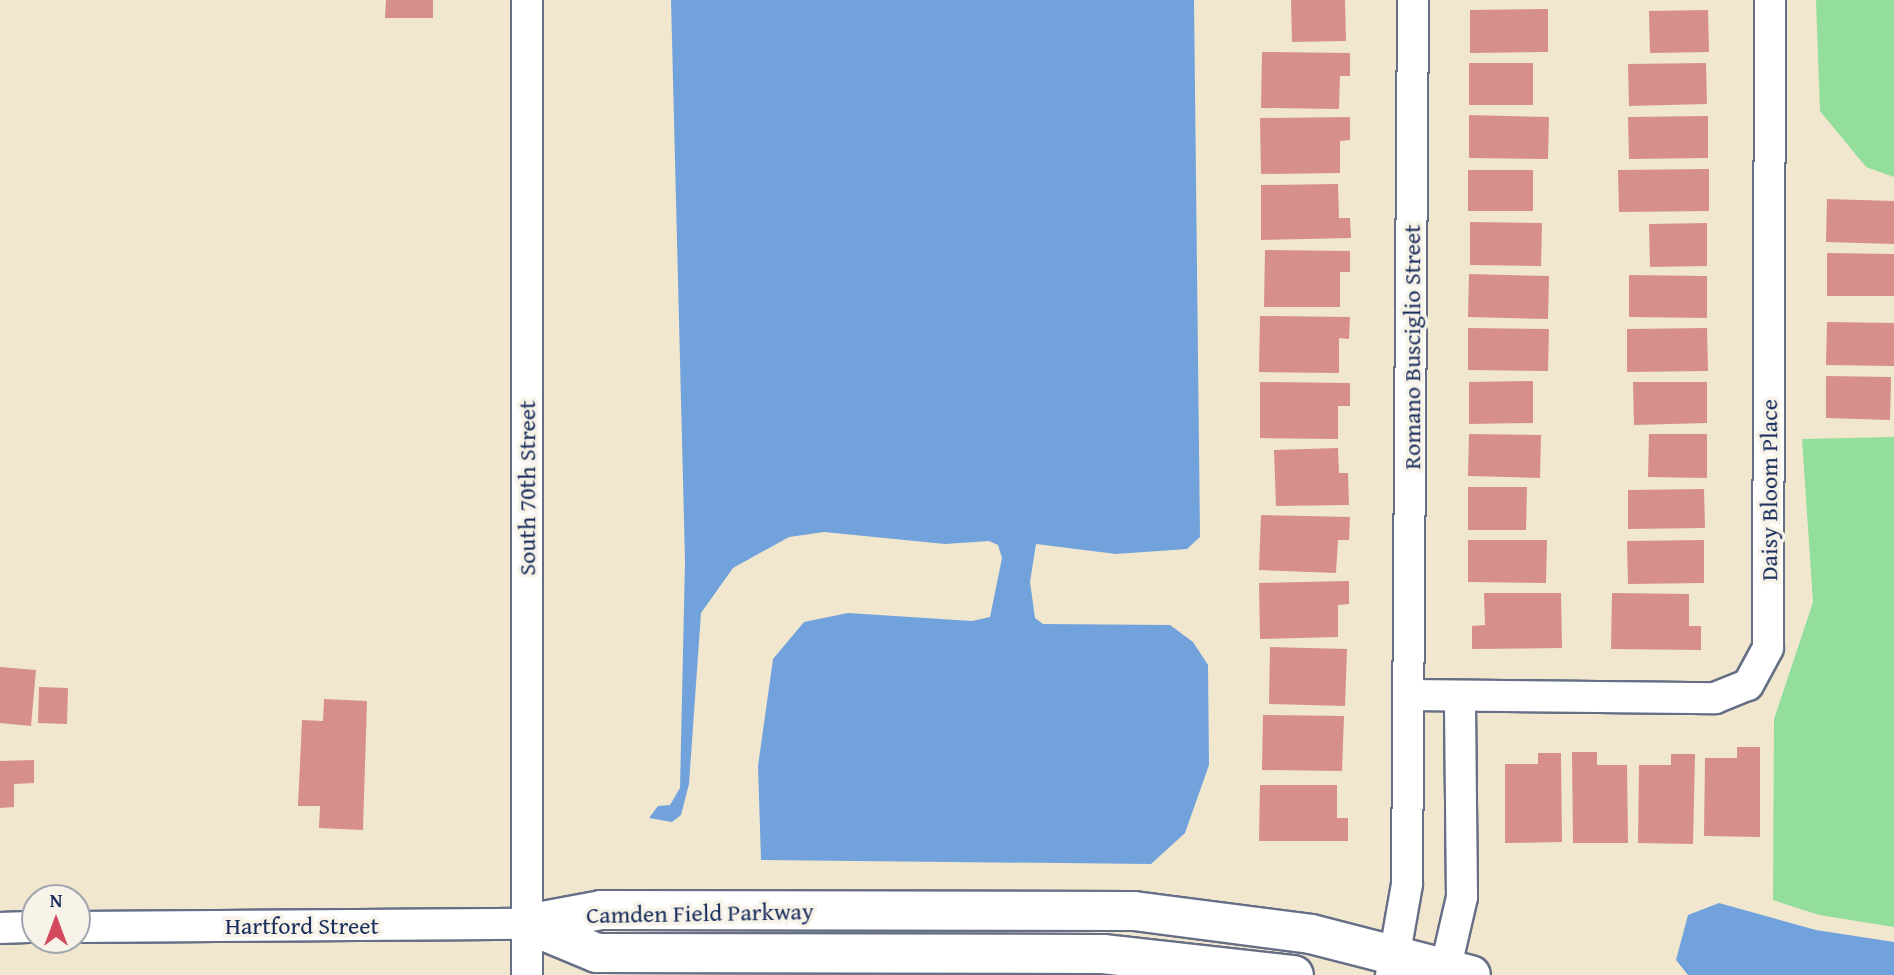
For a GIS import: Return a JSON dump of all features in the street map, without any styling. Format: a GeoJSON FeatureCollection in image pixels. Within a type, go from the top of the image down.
{"type":"FeatureCollection","features":[{"type":"Feature","properties":{"kind":"street","name":"South 70th Street"},"geometry":{"type":"LineString","coordinates":[[527,0],[527,975]]}},
{"type":"Feature","properties":{"kind":"street","name":"Romano Busciglio Street"},"geometry":{"type":"LineString","coordinates":[[1394,964],[1407,884],[1411,695],[1413,0]]}},
{"type":"Feature","properties":{"kind":"street","name":"Daisy Bloom Place"},"geometry":{"type":"LineString","coordinates":[[1460,696],[1715,698],[1748,685],[1768,648],[1770,0]]}},
{"type":"Feature","properties":{"kind":"street"},"geometry":{"type":"LineString","coordinates":[[1411,695],[1460,696],[1462,897],[1454,972]]}},
{"type":"Feature","properties":{"kind":"street","name":"Camden Field Parkway"},"geometry":{"type":"LineString","coordinates":[[527,925],[601,910],[1134,911],[1250,923],[1394,964],[1454,972]]}},
{"type":"Feature","properties":{"kind":"street","name":"Hartford Street"},"geometry":{"type":"LineString","coordinates":[[91,927],[527,925]]}},
{"type":"Feature","properties":{"kind":"street","name":"Camden Field Parkway"},"geometry":{"type":"LineString","coordinates":[[527,925],[597,953],[1103,954],[1294,975]]}},
{"type":"Feature","properties":{"kind":"street"},"geometry":{"type":"LineString","coordinates":[[0,928],[21,928]]}},
{"type":"Feature","properties":{"kind":"green space"},"geometry":{"type":"Polygon","coordinates":[[[1816,0],[1894,0],[1894,177],[1866,167],[1820,111],[1816,0]]]}},
{"type":"Feature","properties":{"kind":"green space"},"geometry":{"type":"Polygon","coordinates":[[[1894,437],[1894,927],[1819,915],[1773,900],[1774,719],[1813,602],[1802,439],[1894,437]]]}},
{"type":"Feature","properties":{"kind":"water"},"geometry":{"type":"Polygon","coordinates":[[[671,0],[1194,0],[1200,537],[1187,549],[1116,554],[1036,544],[1030,582],[1035,618],[1043,624],[1170,625],[1193,642],[1208,665],[1209,765],[1185,833],[1151,864],[761,860],[758,766],[773,659],[804,622],[848,613],[972,621],[990,617],[1002,558],[998,545],[989,541],[945,544],[824,532],[789,537],[733,568],[701,613],[689,784],[681,815],[672,822],[649,818],[658,806],[670,805],[680,788],[685,561],[671,0]]]}},
{"type":"Feature","properties":{"kind":"water"},"geometry":{"type":"Polygon","coordinates":[[[1719,903],[1816,930],[1894,942],[1894,975],[1688,975],[1676,960],[1688,915],[1719,903]]]}},
{"type":"Feature","properties":{"kind":"building"},"geometry":{"type":"Polygon","coordinates":[[[386,0],[433,0],[433,18],[385,18],[386,0]]]}},
{"type":"Feature","properties":{"kind":"building"},"geometry":{"type":"Polygon","coordinates":[[[1291,0],[1345,0],[1346,41],[1292,42],[1291,0]]]}},
{"type":"Feature","properties":{"kind":"building"},"geometry":{"type":"Polygon","coordinates":[[[1548,9],[1548,52],[1470,53],[1470,10],[1548,9]]]}},
{"type":"Feature","properties":{"kind":"building"},"geometry":{"type":"Polygon","coordinates":[[[1708,10],[1709,52],[1650,53],[1649,11],[1708,10]]]}},
{"type":"Feature","properties":{"kind":"building"},"geometry":{"type":"Polygon","coordinates":[[[1262,52],[1350,53],[1350,76],[1340,76],[1339,109],[1261,108],[1262,52]]]}},
{"type":"Feature","properties":{"kind":"building"},"geometry":{"type":"Polygon","coordinates":[[[1469,63],[1533,63],[1533,105],[1469,105],[1469,63]]]}},
{"type":"Feature","properties":{"kind":"building"},"geometry":{"type":"Polygon","coordinates":[[[1706,63],[1707,104],[1629,106],[1628,64],[1706,63]]]}},
{"type":"Feature","properties":{"kind":"building"},"geometry":{"type":"Polygon","coordinates":[[[1469,115],[1549,117],[1548,159],[1469,158],[1469,115]]]}},
{"type":"Feature","properties":{"kind":"building"},"geometry":{"type":"Polygon","coordinates":[[[1708,116],[1708,158],[1629,159],[1628,117],[1708,116]]]}},
{"type":"Feature","properties":{"kind":"building"},"geometry":{"type":"Polygon","coordinates":[[[1350,117],[1350,140],[1340,141],[1340,173],[1261,174],[1260,118],[1350,117]]]}},
{"type":"Feature","properties":{"kind":"building"},"geometry":{"type":"Polygon","coordinates":[[[1709,169],[1709,211],[1619,212],[1618,170],[1709,169]]]}},
{"type":"Feature","properties":{"kind":"building"},"geometry":{"type":"Polygon","coordinates":[[[1468,170],[1533,170],[1533,211],[1468,211],[1468,170]]]}},
{"type":"Feature","properties":{"kind":"building"},"geometry":{"type":"Polygon","coordinates":[[[1338,184],[1339,218],[1350,218],[1351,238],[1261,240],[1261,185],[1338,184]]]}},
{"type":"Feature","properties":{"kind":"building"},"geometry":{"type":"Polygon","coordinates":[[[1827,199],[1894,201],[1894,244],[1826,242],[1827,199]]]}},
{"type":"Feature","properties":{"kind":"building"},"geometry":{"type":"Polygon","coordinates":[[[1470,222],[1542,223],[1541,266],[1470,265],[1470,222]]]}},
{"type":"Feature","properties":{"kind":"building"},"geometry":{"type":"Polygon","coordinates":[[[1707,223],[1707,266],[1650,267],[1649,224],[1707,223]]]}},
{"type":"Feature","properties":{"kind":"building"},"geometry":{"type":"Polygon","coordinates":[[[1265,250],[1350,251],[1350,272],[1340,272],[1340,307],[1264,307],[1265,250]]]}},
{"type":"Feature","properties":{"kind":"building"},"geometry":{"type":"Polygon","coordinates":[[[1827,253],[1894,254],[1894,296],[1827,296],[1827,253]]]}},
{"type":"Feature","properties":{"kind":"building"},"geometry":{"type":"Polygon","coordinates":[[[1469,274],[1549,276],[1548,319],[1468,317],[1469,274]]]}},
{"type":"Feature","properties":{"kind":"building"},"geometry":{"type":"Polygon","coordinates":[[[1629,275],[1707,276],[1707,318],[1629,317],[1629,275]]]}},
{"type":"Feature","properties":{"kind":"building"},"geometry":{"type":"Polygon","coordinates":[[[1260,316],[1350,317],[1349,339],[1339,338],[1339,373],[1259,372],[1260,316]]]}},
{"type":"Feature","properties":{"kind":"building"},"geometry":{"type":"Polygon","coordinates":[[[1827,322],[1894,323],[1894,366],[1826,365],[1827,322]]]}},
{"type":"Feature","properties":{"kind":"building"},"geometry":{"type":"Polygon","coordinates":[[[1468,328],[1549,329],[1548,371],[1468,370],[1468,328]]]}},
{"type":"Feature","properties":{"kind":"building"},"geometry":{"type":"Polygon","coordinates":[[[1707,328],[1708,371],[1627,372],[1627,329],[1707,328]]]}},
{"type":"Feature","properties":{"kind":"building"},"geometry":{"type":"Polygon","coordinates":[[[1826,376],[1891,377],[1890,420],[1826,418],[1826,376]]]}},
{"type":"Feature","properties":{"kind":"building"},"geometry":{"type":"Polygon","coordinates":[[[1533,381],[1533,423],[1469,424],[1469,382],[1533,381]]]}},
{"type":"Feature","properties":{"kind":"building"},"geometry":{"type":"Polygon","coordinates":[[[1260,382],[1350,383],[1350,406],[1338,406],[1338,439],[1260,438],[1260,382]]]}},
{"type":"Feature","properties":{"kind":"building"},"geometry":{"type":"Polygon","coordinates":[[[1633,382],[1707,382],[1707,423],[1634,425],[1633,382]]]}},
{"type":"Feature","properties":{"kind":"building"},"geometry":{"type":"Polygon","coordinates":[[[1469,434],[1541,435],[1540,478],[1468,476],[1469,434]]]}},
{"type":"Feature","properties":{"kind":"building"},"geometry":{"type":"Polygon","coordinates":[[[1649,434],[1707,434],[1707,478],[1648,477],[1649,434]]]}},
{"type":"Feature","properties":{"kind":"building"},"geometry":{"type":"Polygon","coordinates":[[[1338,448],[1339,473],[1348,473],[1349,505],[1276,506],[1274,450],[1338,448]]]}},
{"type":"Feature","properties":{"kind":"building"},"geometry":{"type":"Polygon","coordinates":[[[1468,487],[1527,487],[1526,530],[1468,530],[1468,487]]]}},
{"type":"Feature","properties":{"kind":"building"},"geometry":{"type":"Polygon","coordinates":[[[1704,489],[1705,528],[1628,529],[1628,490],[1704,489]]]}},
{"type":"Feature","properties":{"kind":"building"},"geometry":{"type":"Polygon","coordinates":[[[1261,515],[1350,517],[1349,540],[1338,540],[1336,573],[1259,570],[1261,515]]]}},
{"type":"Feature","properties":{"kind":"building"},"geometry":{"type":"Polygon","coordinates":[[[1468,540],[1547,540],[1546,583],[1468,582],[1468,540]]]}},
{"type":"Feature","properties":{"kind":"building"},"geometry":{"type":"Polygon","coordinates":[[[1704,540],[1704,583],[1628,584],[1627,541],[1704,540]]]}},
{"type":"Feature","properties":{"kind":"building"},"geometry":{"type":"Polygon","coordinates":[[[1349,581],[1349,604],[1338,605],[1338,637],[1260,639],[1259,583],[1349,581]]]}},
{"type":"Feature","properties":{"kind":"building"},"geometry":{"type":"Polygon","coordinates":[[[1484,593],[1561,593],[1562,648],[1472,649],[1472,626],[1485,625],[1484,593]]]}},
{"type":"Feature","properties":{"kind":"building"},"geometry":{"type":"Polygon","coordinates":[[[1612,593],[1689,594],[1689,626],[1701,626],[1701,650],[1611,649],[1612,593]]]}},
{"type":"Feature","properties":{"kind":"building"},"geometry":{"type":"Polygon","coordinates":[[[1270,647],[1347,649],[1345,706],[1269,704],[1270,647]]]}},
{"type":"Feature","properties":{"kind":"building"},"geometry":{"type":"Polygon","coordinates":[[[0,667],[36,670],[31,726],[0,723],[0,667]]]}},
{"type":"Feature","properties":{"kind":"building"},"geometry":{"type":"Polygon","coordinates":[[[39,687],[68,688],[67,724],[38,723],[39,687]]]}},
{"type":"Feature","properties":{"kind":"building"},"geometry":{"type":"Polygon","coordinates":[[[324,699],[367,701],[363,830],[319,828],[320,806],[298,806],[302,720],[323,721],[324,699]]]}},
{"type":"Feature","properties":{"kind":"building"},"geometry":{"type":"Polygon","coordinates":[[[1263,715],[1344,716],[1342,771],[1262,770],[1263,715]]]}},
{"type":"Feature","properties":{"kind":"building"},"geometry":{"type":"Polygon","coordinates":[[[1737,747],[1760,747],[1760,837],[1704,836],[1705,758],[1737,758],[1737,747]]]}},
{"type":"Feature","properties":{"kind":"building"},"geometry":{"type":"Polygon","coordinates":[[[1572,752],[1597,752],[1597,765],[1627,765],[1628,843],[1573,843],[1572,752]]]}},
{"type":"Feature","properties":{"kind":"building"},"geometry":{"type":"Polygon","coordinates":[[[1538,753],[1561,753],[1562,842],[1505,843],[1505,764],[1538,764],[1538,753]]]}},
{"type":"Feature","properties":{"kind":"building"},"geometry":{"type":"Polygon","coordinates":[[[1671,754],[1695,754],[1693,844],[1638,843],[1639,765],[1671,765],[1671,754]]]}},
{"type":"Feature","properties":{"kind":"building"},"geometry":{"type":"Polygon","coordinates":[[[34,760],[34,783],[14,784],[14,807],[0,808],[0,761],[34,760]]]}},
{"type":"Feature","properties":{"kind":"building"},"geometry":{"type":"Polygon","coordinates":[[[1260,785],[1337,785],[1337,818],[1348,818],[1348,841],[1259,841],[1260,785]]]}}]}
